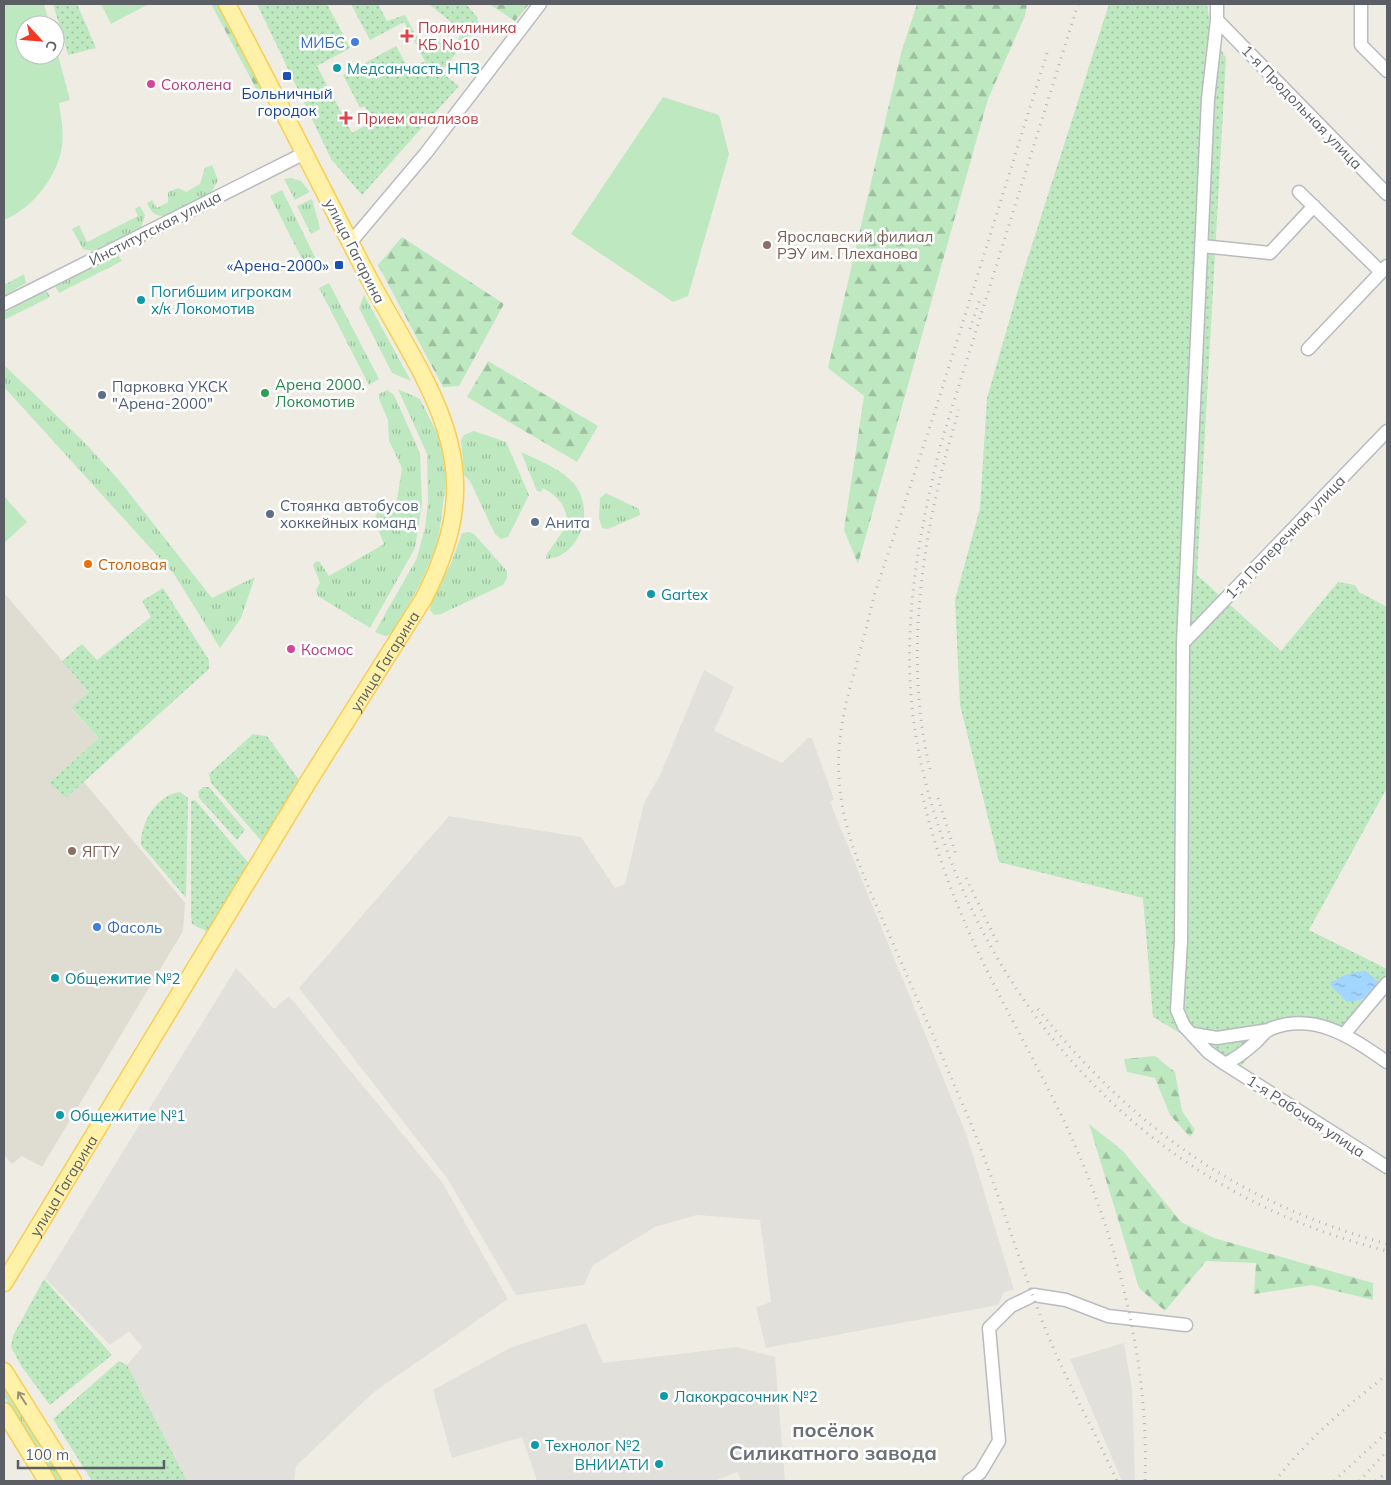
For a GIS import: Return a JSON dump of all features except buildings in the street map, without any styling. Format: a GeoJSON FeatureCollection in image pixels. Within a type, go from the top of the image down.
{"type":"FeatureCollection","features":[{"type":"Feature","properties":{"kind":"main road","name":"улица Гагарина"},"geometry":{"type":"LineString","coordinates":[[4,1283],[8,1270],[308,782],[424,598],[440,567],[450,539],[455,482],[446,433],[437,406],[350,243],[306,153],[227,4]]}},
{"type":"Feature","properties":{"kind":"main road"},"geometry":{"type":"LineString","coordinates":[[4,1292],[8,1270]]}},
{"type":"Feature","properties":{"kind":"main road"},"geometry":{"type":"LineString","coordinates":[[4,1371],[74,1481]]}},
{"type":"Feature","properties":{"kind":"main road"},"geometry":{"type":"LineString","coordinates":[[4,1411],[47,1481]]}},
{"type":"Feature","properties":{"kind":"street"},"geometry":{"type":"LineString","coordinates":[[350,243],[426,153],[540,4]]}},
{"type":"Feature","properties":{"kind":"street","name":"1-я Рабочая улица"},"geometry":{"type":"LineString","coordinates":[[1217,4],[1208,100],[1184,643],[1181,941],[1177,1010],[1184,1026],[1208,1052],[1387,1168]]}},
{"type":"Feature","properties":{"kind":"street"},"geometry":{"type":"LineString","coordinates":[[1361,4],[1361,45],[1387,71]]}},
{"type":"Feature","properties":{"kind":"street","name":"1-я Продольная улица"},"geometry":{"type":"LineString","coordinates":[[1217,20],[1387,194]]}},
{"type":"Feature","properties":{"kind":"street","name":"Институтская улица"},"geometry":{"type":"LineString","coordinates":[[4,304],[306,153]]}},
{"type":"Feature","properties":{"kind":"street"},"geometry":{"type":"LineString","coordinates":[[1299,192],[1384,269],[1308,349]]}},
{"type":"Feature","properties":{"kind":"street"},"geometry":{"type":"LineString","coordinates":[[1202,246],[1270,254],[1314,206]]}},
{"type":"Feature","properties":{"kind":"street","name":"1-я Поперечная улица"},"geometry":{"type":"LineString","coordinates":[[1184,643],[1387,431]]}},
{"type":"Feature","properties":{"kind":"street"},"geometry":{"type":"LineString","coordinates":[[1345,1033],[1387,983]]}},
{"type":"Feature","properties":{"kind":"street"},"geometry":{"type":"LineString","coordinates":[[1193,1034],[1217,1038],[1269,1030],[1292,1024],[1316,1025],[1345,1033],[1387,1062]]}},
{"type":"Feature","properties":{"kind":"street"},"geometry":{"type":"LineString","coordinates":[[1225,1064],[1238,1058],[1269,1030]]}},
{"type":"Feature","properties":{"kind":"street"},"geometry":{"type":"LineString","coordinates":[[969,1481],[980,1473],[1000,1441],[989,1328],[1011,1306],[1034,1295],[1066,1300],[1108,1316],[1186,1325]]}},
{"type":"Feature","properties":{"kind":"shaded area","name":"ЯГТУ"},"geometry":{"type":"Polygon","coordinates":[[[4,593],[89,692],[71,709],[99,738],[49,783],[66,798],[84,782],[185,903],[183,931],[42,1167],[22,1156],[12,1164],[4,1155],[4,593]]]}},
{"type":"Feature","properties":{"kind":"shaded area"},"geometry":{"type":"Polygon","coordinates":[[[704,670],[734,687],[714,731],[782,763],[808,738],[812,738],[834,799],[830,802],[967,1136],[1014,1290],[1004,1292],[998,1305],[766,1348],[756,1307],[771,1302],[760,1220],[697,1215],[655,1227],[593,1265],[584,1285],[516,1295],[447,1178],[299,988],[449,816],[581,837],[615,888],[625,884],[644,803],[660,775],[704,670]]]}},
{"type":"Feature","properties":{"kind":"shaded area"},"geometry":{"type":"Polygon","coordinates":[[[236,968],[274,1009],[289,996],[442,1182],[508,1299],[374,1392],[296,1466],[294,1481],[187,1481],[127,1365],[142,1347],[129,1331],[110,1345],[45,1278],[236,968]]]}},
{"type":"Feature","properties":{"kind":"shaded area"},"geometry":{"type":"Polygon","coordinates":[[[586,1323],[603,1363],[737,1347],[775,1357],[785,1481],[741,1481],[738,1472],[714,1481],[537,1481],[522,1437],[452,1458],[433,1390],[512,1347],[586,1323]]]}},
{"type":"Feature","properties":{"kind":"shaded area"},"geometry":{"type":"Polygon","coordinates":[[[1124,1343],[1132,1389],[1135,1480],[1122,1481],[1070,1359],[1124,1343]]]}},
{"type":"Feature","properties":{"kind":"green space"},"geometry":{"type":"Polygon","coordinates":[[[4,4],[44,4],[47,15],[15,15],[15,65],[61,65],[70,100],[59,103],[62,130],[60,157],[49,180],[34,200],[4,220],[4,4]]]}},
{"type":"Feature","properties":{"kind":"green space"},"geometry":{"type":"Polygon","coordinates":[[[53,4],[77,4],[96,48],[68,55],[65,45],[65,15],[56,15],[53,4]]]}},
{"type":"Feature","properties":{"kind":"green space"},"geometry":{"type":"Polygon","coordinates":[[[101,4],[149,4],[111,24],[101,4]]]}},
{"type":"Feature","properties":{"kind":"green space"},"geometry":{"type":"Polygon","coordinates":[[[211,4],[221,4],[268,92],[260,96],[211,4]]]}},
{"type":"Feature","properties":{"kind":"green space"},"geometry":{"type":"Polygon","coordinates":[[[257,4],[327,4],[350,48],[317,66],[352,133],[373,121],[364,106],[360,108],[343,75],[396,46],[409,70],[425,61],[404,22],[370,40],[351,4],[378,4],[387,21],[405,15],[425,52],[437,40],[450,50],[463,32],[429,4],[466,4],[477,17],[479,25],[441,72],[459,86],[362,195],[331,159],[257,4]]]}},
{"type":"Feature","properties":{"kind":"green space"},"geometry":{"type":"Polygon","coordinates":[[[489,4],[529,4],[515,21],[489,4]]]}},
{"type":"Feature","properties":{"kind":"green space"},"geometry":{"type":"Polygon","coordinates":[[[917,4],[1027,4],[1025,16],[988,99],[858,564],[844,530],[864,396],[828,368],[901,53],[917,4]]]}},
{"type":"Feature","properties":{"kind":"green space"},"geometry":{"type":"Polygon","coordinates":[[[1109,4],[1207,4],[1211,32],[1226,58],[1197,575],[1281,651],[1338,582],[1355,585],[1359,592],[1387,607],[1387,788],[1309,930],[1387,969],[1387,974],[1345,1033],[1277,1027],[1239,1068],[1153,1017],[1143,898],[999,862],[960,705],[955,600],[980,508],[987,398],[1023,273],[1109,4]]]}},
{"type":"Feature","properties":{"kind":"green space"},"geometry":{"type":"Polygon","coordinates":[[[663,97],[719,115],[729,154],[688,296],[673,302],[571,234],[663,97]]]}},
{"type":"Feature","properties":{"kind":"green space"},"geometry":{"type":"Polygon","coordinates":[[[212,165],[218,180],[211,193],[164,216],[155,214],[152,211],[147,203],[152,200],[157,208],[168,202],[168,192],[178,188],[186,192],[200,184],[205,168],[212,165]]]}},
{"type":"Feature","properties":{"kind":"green space"},"geometry":{"type":"Polygon","coordinates":[[[291,178],[301,181],[310,192],[295,200],[284,179],[291,178]]]}},
{"type":"Feature","properties":{"kind":"green space"},"geometry":{"type":"Polygon","coordinates":[[[282,190],[316,259],[305,265],[270,196],[282,190]]]}},
{"type":"Feature","properties":{"kind":"green space"},"geometry":{"type":"Polygon","coordinates":[[[312,199],[320,229],[311,234],[297,206],[312,199]]]}},
{"type":"Feature","properties":{"kind":"green space"},"geometry":{"type":"Polygon","coordinates":[[[140,206],[145,215],[141,228],[93,251],[83,249],[72,229],[79,225],[87,242],[138,216],[135,209],[140,206]]]}},
{"type":"Feature","properties":{"kind":"green space"},"geometry":{"type":"Polygon","coordinates":[[[402,237],[504,304],[459,386],[443,387],[378,265],[402,237]]]}},
{"type":"Feature","properties":{"kind":"green space"},"geometry":{"type":"Polygon","coordinates":[[[118,255],[122,261],[59,293],[55,286],[118,255]]]}},
{"type":"Feature","properties":{"kind":"green space"},"geometry":{"type":"Polygon","coordinates":[[[24,274],[26,283],[4,296],[4,285],[24,274]]]}},
{"type":"Feature","properties":{"kind":"green space"},"geometry":{"type":"Polygon","coordinates":[[[329,283],[379,379],[369,385],[319,288],[329,283]]]}},
{"type":"Feature","properties":{"kind":"green space"},"geometry":{"type":"Polygon","coordinates":[[[46,290],[50,297],[4,320],[4,313],[46,290]]]}},
{"type":"Feature","properties":{"kind":"green space"},"geometry":{"type":"Polygon","coordinates":[[[364,295],[411,381],[392,373],[359,308],[364,295]]]}},
{"type":"Feature","properties":{"kind":"green space"},"geometry":{"type":"Polygon","coordinates":[[[488,361],[598,426],[577,462],[467,397],[488,361]]]}},
{"type":"Feature","properties":{"kind":"green space"},"geometry":{"type":"Polygon","coordinates":[[[4,365],[84,442],[118,479],[212,598],[255,577],[241,618],[220,648],[174,574],[4,387],[4,365]]]}},
{"type":"Feature","properties":{"kind":"green space"},"geometry":{"type":"Polygon","coordinates":[[[398,389],[420,399],[441,441],[446,481],[438,543],[420,584],[392,634],[385,636],[375,632],[417,558],[425,528],[428,502],[427,454],[398,389]]]}},
{"type":"Feature","properties":{"kind":"green space"},"geometry":{"type":"Polygon","coordinates":[[[387,390],[394,395],[420,453],[422,504],[415,548],[370,628],[318,596],[316,590],[320,583],[313,565],[319,561],[329,576],[384,544],[374,519],[379,510],[397,500],[402,468],[389,441],[388,420],[379,399],[379,394],[387,390]]]}},
{"type":"Feature","properties":{"kind":"green space"},"geometry":{"type":"Polygon","coordinates":[[[474,431],[506,442],[529,495],[508,537],[501,539],[495,534],[470,481],[464,475],[461,440],[464,435],[474,431]]]}},
{"type":"Feature","properties":{"kind":"green space"},"geometry":{"type":"Polygon","coordinates":[[[521,452],[549,465],[569,478],[580,493],[584,512],[580,532],[576,541],[569,549],[558,557],[546,559],[547,554],[567,525],[566,512],[554,495],[543,488],[541,492],[537,491],[521,452]]]}},
{"type":"Feature","properties":{"kind":"green space"},"geometry":{"type":"Polygon","coordinates":[[[606,493],[639,509],[640,515],[608,529],[602,528],[599,518],[600,498],[606,493]]]}},
{"type":"Feature","properties":{"kind":"green space"},"geometry":{"type":"Polygon","coordinates":[[[4,496],[27,522],[4,543],[4,496]]]}},
{"type":"Feature","properties":{"kind":"green space"},"geometry":{"type":"Polygon","coordinates":[[[469,532],[474,534],[507,571],[507,578],[503,585],[441,614],[434,615],[430,610],[431,603],[452,561],[462,533],[469,532]]]}},
{"type":"Feature","properties":{"kind":"green space"},"geometry":{"type":"Polygon","coordinates":[[[163,588],[209,660],[209,669],[66,798],[49,783],[99,738],[71,708],[89,692],[62,661],[82,644],[97,660],[151,617],[142,601],[163,588]]]}},
{"type":"Feature","properties":{"kind":"green space"},"geometry":{"type":"Polygon","coordinates":[[[253,734],[267,736],[299,780],[300,790],[265,845],[211,783],[209,774],[253,734]]]}},
{"type":"Feature","properties":{"kind":"green space"},"geometry":{"type":"Polygon","coordinates":[[[203,787],[209,787],[245,830],[237,840],[199,798],[198,792],[203,787]]]}},
{"type":"Feature","properties":{"kind":"green space"},"geometry":{"type":"Polygon","coordinates":[[[180,792],[188,798],[186,898],[141,845],[143,828],[157,804],[164,798],[180,792]]]}},
{"type":"Feature","properties":{"kind":"green space"},"geometry":{"type":"Polygon","coordinates":[[[195,800],[252,867],[212,934],[192,924],[191,801],[195,800]]]}},
{"type":"Feature","properties":{"kind":"green space"},"geometry":{"type":"Polygon","coordinates":[[[1155,1056],[1175,1072],[1182,1111],[1195,1130],[1190,1137],[1170,1115],[1155,1078],[1127,1072],[1124,1059],[1155,1056]]]}},
{"type":"Feature","properties":{"kind":"green space"},"geometry":{"type":"Polygon","coordinates":[[[1089,1124],[1123,1151],[1181,1222],[1214,1238],[1373,1283],[1373,1300],[1312,1285],[1254,1294],[1256,1263],[1206,1261],[1165,1311],[1139,1288],[1089,1124]]]}},
{"type":"Feature","properties":{"kind":"green space"},"geometry":{"type":"Polygon","coordinates":[[[44,1279],[112,1355],[50,1405],[22,1367],[11,1347],[13,1336],[44,1279]]]}},
{"type":"Feature","properties":{"kind":"green space"},"geometry":{"type":"Polygon","coordinates":[[[119,1361],[127,1365],[187,1481],[92,1481],[53,1419],[119,1361]]]}},
{"type":"Feature","properties":{"kind":"green space"},"geometry":{"type":"Polygon","coordinates":[[[4,1386],[63,1481],[57,1481],[4,1396],[4,1386]]]}},
{"type":"Feature","properties":{"kind":"water"},"geometry":{"type":"Polygon","coordinates":[[[1366,971],[1379,983],[1373,991],[1356,1001],[1346,1001],[1330,985],[1342,976],[1366,971]]]}},
{"type":"Feature","properties":{"kind":"railway"},"geometry":{"type":"LineString","coordinates":[[1078,4],[941,443],[926,510],[915,578],[910,646],[913,716],[925,779],[951,861],[992,949],[1032,1011],[1077,1067],[1129,1118],[1186,1162],[1248,1199],[1315,1229],[1387,1251]]}},
{"type":"Feature","properties":{"kind":"railway"},"geometry":{"type":"LineString","coordinates":[[1047,53],[936,408],[873,599],[843,716],[840,739],[840,789],[847,826],[858,862],[971,1124],[1051,1343],[1117,1481]]}},
{"type":"Feature","properties":{"kind":"railway"},"geometry":{"type":"LineString","coordinates":[[970,329],[981,296]]}},
{"type":"Feature","properties":{"kind":"railway"},"geometry":{"type":"LineString","coordinates":[[930,769],[922,725],[918,680],[921,588],[927,542],[936,497],[959,410]]}},
{"type":"Feature","properties":{"kind":"railway"},"geometry":{"type":"LineString","coordinates":[[922,794],[942,865],[971,936],[1074,1143],[1105,1224],[1118,1266],[1136,1351],[1145,1438],[1145,1481]]}},
{"type":"Feature","properties":{"kind":"railway"},"geometry":{"type":"LineString","coordinates":[[938,798],[956,855]]}},
{"type":"Feature","properties":{"kind":"railway"},"geometry":{"type":"LineString","coordinates":[[966,878],[999,946]]}},
{"type":"Feature","properties":{"kind":"railway"},"geometry":{"type":"LineString","coordinates":[[1038,1009],[1074,1052],[1112,1091],[1193,1156],[1237,1183],[1284,1207],[1333,1227],[1387,1244]]}},
{"type":"Feature","properties":{"kind":"railway"},"geometry":{"type":"LineString","coordinates":[[1275,1481],[1328,1424],[1387,1375]]}},
{"type":"Feature","properties":{"kind":"railway"},"geometry":{"type":"LineString","coordinates":[[1334,1481],[1387,1432]]}},
{"type":"Feature","properties":{"kind":"railway"},"geometry":{"type":"LineString","coordinates":[[1359,1481],[1387,1451]]}},
{"type":"Feature","properties":{"kind":"railway"},"geometry":{"type":"LineString","coordinates":[[1376,1481],[1387,1472]]}},
{"type":"Feature","properties":{"kind":"place","name":"Поликлиника КБ No10"},"geometry":{"type":"Point","coordinates":[407,36]}},
{"type":"Feature","properties":{"kind":"place","name":"МИБС"},"geometry":{"type":"Point","coordinates":[355,42]}},
{"type":"Feature","properties":{"kind":"place","name":"Медсанчасть НПЗ"},"geometry":{"type":"Point","coordinates":[337,68]}},
{"type":"Feature","properties":{"kind":"place","name":"Больничный городок"},"geometry":{"type":"Point","coordinates":[287,76]}},
{"type":"Feature","properties":{"kind":"place","name":"Соколена"},"geometry":{"type":"Point","coordinates":[151,84]}},
{"type":"Feature","properties":{"kind":"place","name":"Прием анализов"},"geometry":{"type":"Point","coordinates":[346,118]}},
{"type":"Feature","properties":{"kind":"place","name":"Ярославский филиал РЭУ им. Плеханова"},"geometry":{"type":"Point","coordinates":[767,245]}},
{"type":"Feature","properties":{"kind":"place","name":"«Арена-2000»"},"geometry":{"type":"Point","coordinates":[339,265]}},
{"type":"Feature","properties":{"kind":"place","name":"Погибшим игрокам х/к Локомотив"},"geometry":{"type":"Point","coordinates":[141,300]}},
{"type":"Feature","properties":{"kind":"place","name":"Арена 2000. Локомотив"},"geometry":{"type":"Point","coordinates":[265,393]}},
{"type":"Feature","properties":{"kind":"place","name":"Парковка УКСК \"Арена-2000\""},"geometry":{"type":"Point","coordinates":[102,395]}},
{"type":"Feature","properties":{"kind":"place","name":"Стоянка автобусов хоккейных команд"},"geometry":{"type":"Point","coordinates":[270,514]}},
{"type":"Feature","properties":{"kind":"place","name":"Анита"},"geometry":{"type":"Point","coordinates":[535,522]}},
{"type":"Feature","properties":{"kind":"place","name":"Столовая"},"geometry":{"type":"Point","coordinates":[88,564]}},
{"type":"Feature","properties":{"kind":"place","name":"Gartex"},"geometry":{"type":"Point","coordinates":[651,594]}},
{"type":"Feature","properties":{"kind":"place","name":"Космос"},"geometry":{"type":"Point","coordinates":[291,649]}},
{"type":"Feature","properties":{"kind":"place","name":"ЯГТУ"},"geometry":{"type":"Point","coordinates":[72,851]}},
{"type":"Feature","properties":{"kind":"place","name":"Фасоль"},"geometry":{"type":"Point","coordinates":[97,927]}},
{"type":"Feature","properties":{"kind":"place","name":"Общежитие №2"},"geometry":{"type":"Point","coordinates":[55,978]}},
{"type":"Feature","properties":{"kind":"place","name":"Общежитие №1"},"geometry":{"type":"Point","coordinates":[60,1115]}},
{"type":"Feature","properties":{"kind":"place","name":"Лакокрасочник №2"},"geometry":{"type":"Point","coordinates":[664,1396]}},
{"type":"Feature","properties":{"kind":"place","name":"Технолог №2"},"geometry":{"type":"Point","coordinates":[535,1445]}},
{"type":"Feature","properties":{"kind":"place","name":"ВНИИАТИ"},"geometry":{"type":"Point","coordinates":[659,1464]}},
{"type":"Feature","properties":{"kind":"district","name":"посёлок Силикатного завода"},"geometry":{"type":"Point","coordinates":[833,1440]}}]}
